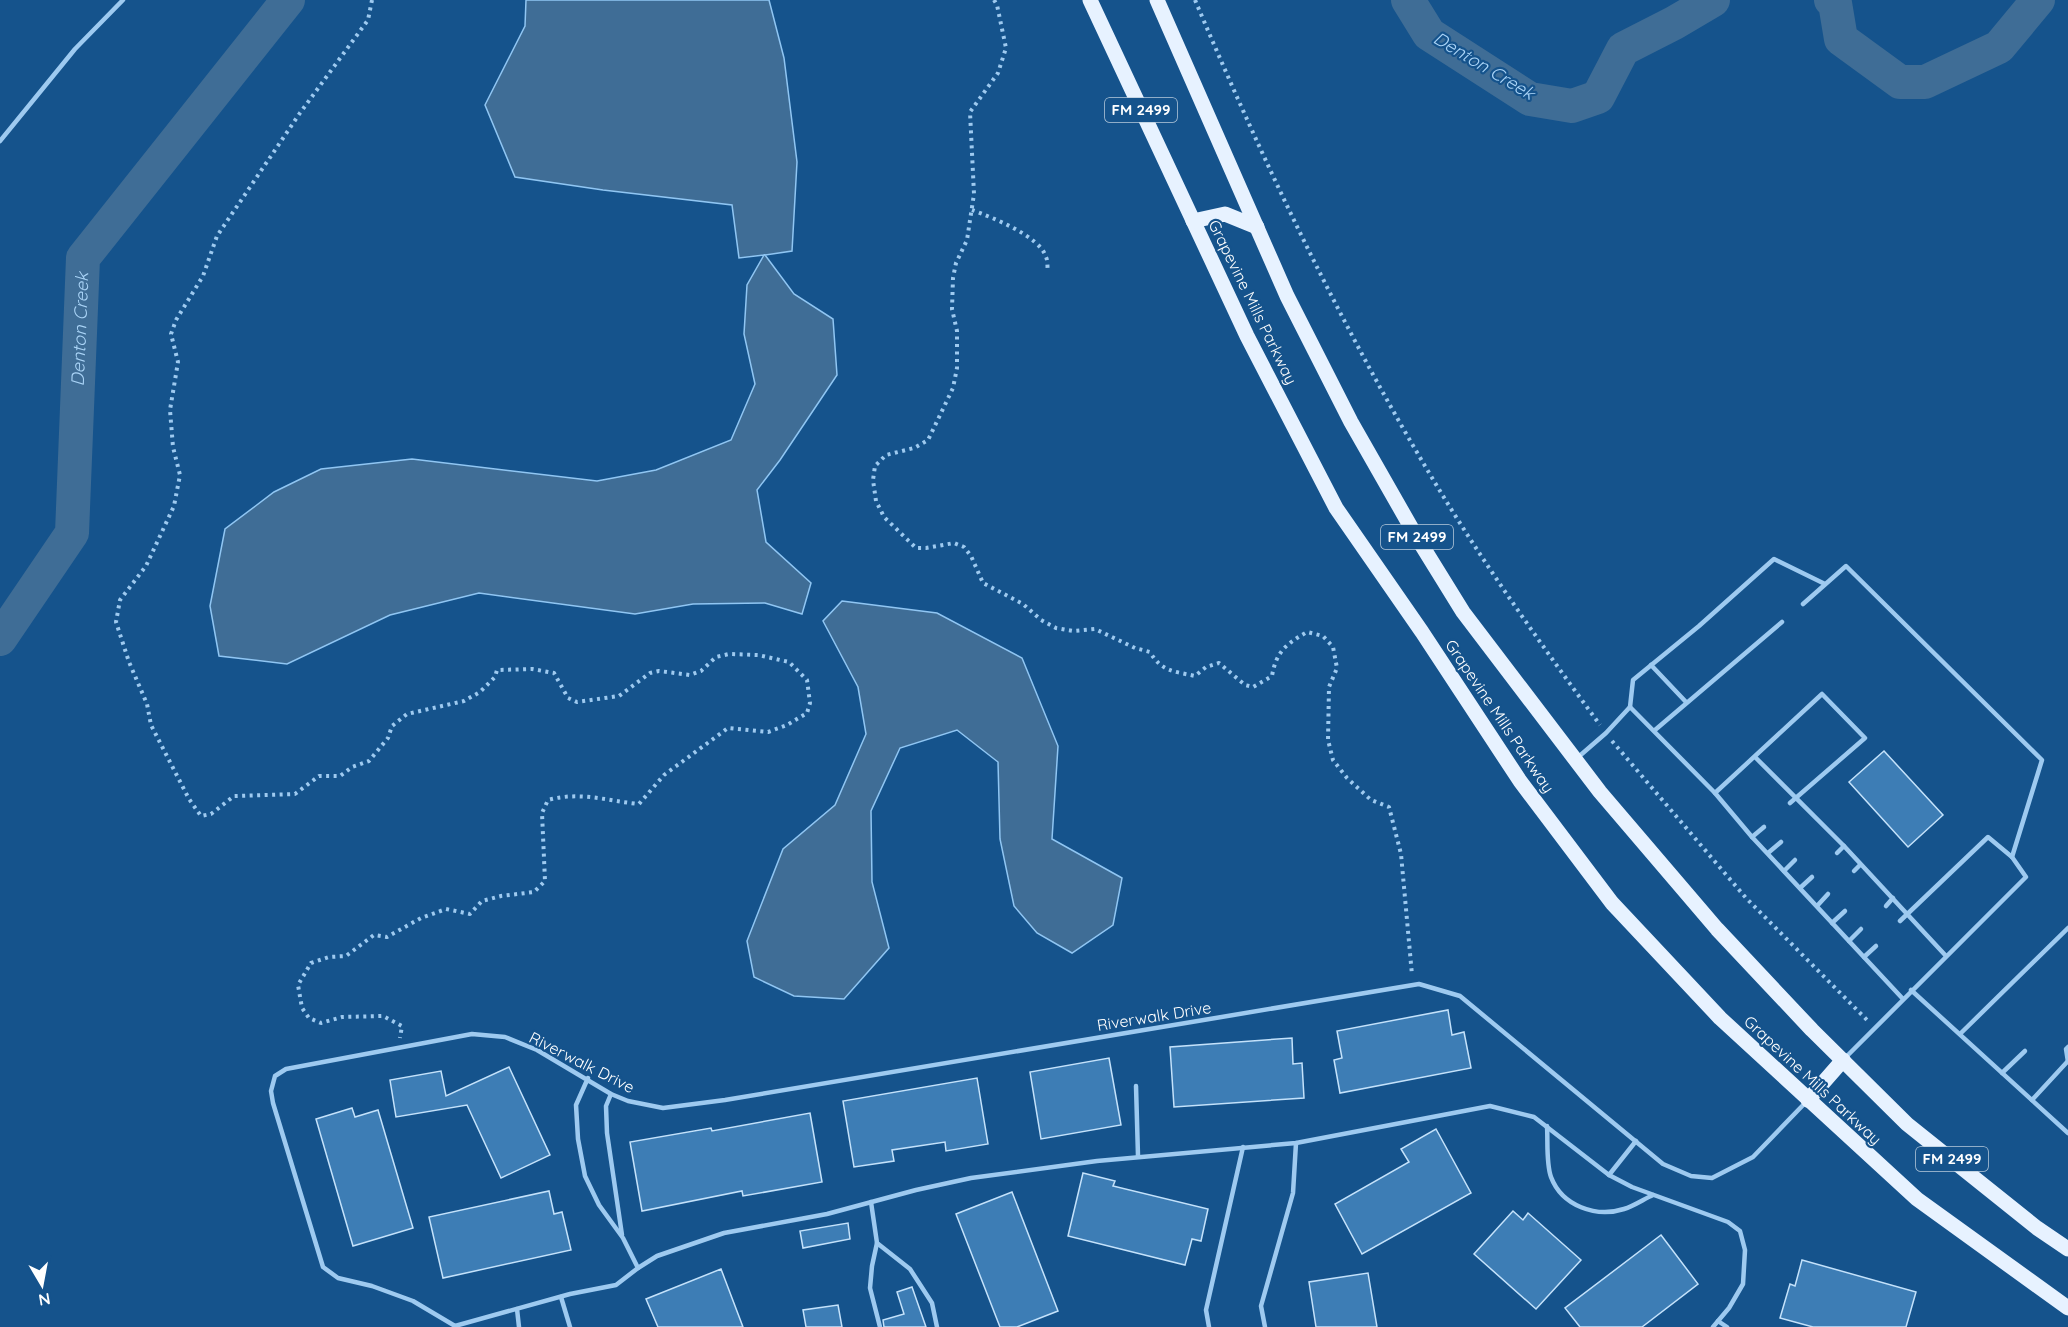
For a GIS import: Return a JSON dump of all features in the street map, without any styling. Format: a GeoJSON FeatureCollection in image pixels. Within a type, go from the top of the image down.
{"type":"FeatureCollection","features":[{"type":"Feature","properties":{"kind":"main road","name":"Grapevine Mills Parkway"},"geometry":{"type":"LineString","coordinates":[[1090,0],[1247,336],[1336,508],[1422,632],[1520,781],[1612,903],[1720,1018],[1917,1199],[2068,1308]]}},
{"type":"Feature","properties":{"kind":"main road","name":"Grapevine Mills Parkway"},"geometry":{"type":"LineString","coordinates":[[1157,0],[1287,296],[1341,401],[1416,536],[1463,612],[1574,760],[1717,929],[1907,1124],[2068,1250]]}},
{"type":"Feature","properties":{"kind":"main road"},"geometry":{"type":"LineString","coordinates":[[1193,221],[1225,214],[1257,227]]}},
{"type":"Feature","properties":{"kind":"main road"},"geometry":{"type":"LineString","coordinates":[[1808,1100],[1843,1060]]}},
{"type":"Feature","properties":{"kind":"lane"},"geometry":{"type":"LineString","coordinates":[[0,141],[75,49],[123,0]]}},
{"type":"Feature","properties":{"kind":"lane"},"geometry":{"type":"LineString","coordinates":[[1574,760],[1606,733],[1630,707],[1633,680],[1699,626],[1774,559],[1825,584]]}},
{"type":"Feature","properties":{"kind":"lane"},"geometry":{"type":"LineString","coordinates":[[1803,604],[1846,566],[2042,760],[2012,857]]}},
{"type":"Feature","properties":{"kind":"lane"},"geometry":{"type":"LineString","coordinates":[[1655,730],[1782,622]]}},
{"type":"Feature","properties":{"kind":"lane"},"geometry":{"type":"LineString","coordinates":[[1651,665],[1686,702]]}},
{"type":"Feature","properties":{"kind":"lane"},"geometry":{"type":"LineString","coordinates":[[1715,792],[1822,694],[1865,738],[1790,803]]}},
{"type":"Feature","properties":{"kind":"lane"},"geometry":{"type":"LineString","coordinates":[[1630,707],[1715,792],[1752,837],[1903,999]]}},
{"type":"Feature","properties":{"kind":"lane"},"geometry":{"type":"LineString","coordinates":[[1755,757],[1844,846],[1946,956]]}},
{"type":"Feature","properties":{"kind":"lane"},"geometry":{"type":"LineString","coordinates":[[1807,819],[1812,813]]}},
{"type":"Feature","properties":{"kind":"lane"},"geometry":{"type":"LineString","coordinates":[[1752,837],[1764,827]]}},
{"type":"Feature","properties":{"kind":"lane"},"geometry":{"type":"LineString","coordinates":[[1821,836],[1827,830]]}},
{"type":"Feature","properties":{"kind":"lane"},"geometry":{"type":"LineString","coordinates":[[1843,1060],[2026,877],[2012,857],[1988,837],[1900,921]]}},
{"type":"Feature","properties":{"kind":"lane"},"geometry":{"type":"LineString","coordinates":[[1768,853],[1781,842]]}},
{"type":"Feature","properties":{"kind":"lane"},"geometry":{"type":"LineString","coordinates":[[1837,853],[1844,846]]}},
{"type":"Feature","properties":{"kind":"lane"},"geometry":{"type":"LineString","coordinates":[[1784,871],[1795,860]]}},
{"type":"Feature","properties":{"kind":"lane"},"geometry":{"type":"LineString","coordinates":[[1854,871],[1860,865]]}},
{"type":"Feature","properties":{"kind":"lane"},"geometry":{"type":"LineString","coordinates":[[1800,888],[1812,877]]}},
{"type":"Feature","properties":{"kind":"lane"},"geometry":{"type":"LineString","coordinates":[[1870,887],[1875,881]]}},
{"type":"Feature","properties":{"kind":"lane"},"geometry":{"type":"LineString","coordinates":[[1817,906],[1828,894]]}},
{"type":"Feature","properties":{"kind":"lane"},"geometry":{"type":"LineString","coordinates":[[1886,906],[1893,898]]}},
{"type":"Feature","properties":{"kind":"lane"},"geometry":{"type":"LineString","coordinates":[[1832,923],[1845,911]]}},
{"type":"Feature","properties":{"kind":"lane"},"geometry":{"type":"LineString","coordinates":[[1960,1034],[2068,928]]}},
{"type":"Feature","properties":{"kind":"lane"},"geometry":{"type":"LineString","coordinates":[[1849,941],[1861,929]]}},
{"type":"Feature","properties":{"kind":"lane"},"geometry":{"type":"LineString","coordinates":[[1864,957],[1876,946]]}},
{"type":"Feature","properties":{"kind":"lane","name":"Riverwalk Drive"},"geometry":{"type":"LineString","coordinates":[[455,1327],[412,1301],[372,1286],[338,1278],[323,1267],[273,1103],[271,1091],[275,1076],[286,1069],[472,1034],[505,1037],[537,1050],[588,1078],[611,1094],[628,1101],[663,1108],[725,1100],[1419,984],[1460,996],[1664,1164],[1691,1176],[1712,1178],[1753,1157],[1808,1100]]}},
{"type":"Feature","properties":{"kind":"lane"},"geometry":{"type":"LineString","coordinates":[[1911,990],[2068,1133]]}},
{"type":"Feature","properties":{"kind":"lane"},"geometry":{"type":"LineString","coordinates":[[2032,1100],[2068,1061],[2066,1049],[2068,1047]]}},
{"type":"Feature","properties":{"kind":"lane"},"geometry":{"type":"LineString","coordinates":[[2002,1073],[2025,1051]]}},
{"type":"Feature","properties":{"kind":"lane"},"geometry":{"type":"LineString","coordinates":[[588,1078],[576,1105],[578,1139],[585,1176],[599,1205],[623,1238],[638,1268]]}},
{"type":"Feature","properties":{"kind":"lane"},"geometry":{"type":"LineString","coordinates":[[1136,1086],[1138,1156]]}},
{"type":"Feature","properties":{"kind":"lane"},"geometry":{"type":"LineString","coordinates":[[611,1094],[606,1106],[607,1133],[623,1238]]}},
{"type":"Feature","properties":{"kind":"lane"},"geometry":{"type":"LineString","coordinates":[[455,1327],[561,1297],[616,1285],[657,1256],[724,1233],[827,1214],[971,1178],[1138,1156],[1296,1143],[1490,1106],[1534,1117],[1608,1175],[1632,1187],[1728,1222],[1740,1231],[1745,1250],[1743,1284],[1729,1308],[1713,1327]]}},
{"type":"Feature","properties":{"kind":"lane"},"geometry":{"type":"LineString","coordinates":[[1547,1126],[1551,1176],[1559,1191],[1577,1207],[1602,1213],[1624,1209],[1653,1195]]}},
{"type":"Feature","properties":{"kind":"lane"},"geometry":{"type":"LineString","coordinates":[[1608,1175],[1636,1141]]}},
{"type":"Feature","properties":{"kind":"lane"},"geometry":{"type":"LineString","coordinates":[[1265,1327],[1261,1306],[1293,1192],[1296,1143]]}},
{"type":"Feature","properties":{"kind":"lane"},"geometry":{"type":"LineString","coordinates":[[1209,1327],[1206,1310],[1243,1147]]}},
{"type":"Feature","properties":{"kind":"lane"},"geometry":{"type":"LineString","coordinates":[[871,1202],[877,1243],[870,1288],[880,1327]]}},
{"type":"Feature","properties":{"kind":"lane"},"geometry":{"type":"LineString","coordinates":[[877,1243],[910,1269],[932,1303],[938,1327]]}},
{"type":"Feature","properties":{"kind":"lane"},"geometry":{"type":"LineString","coordinates":[[561,1297],[570,1327]]}},
{"type":"Feature","properties":{"kind":"lane"},"geometry":{"type":"LineString","coordinates":[[517,1309],[519,1327]]}},
{"type":"Feature","properties":{"kind":"lane"},"geometry":{"type":"LineString","coordinates":[[1718,1321],[1727,1327]]}},
{"type":"Feature","properties":{"kind":"path"},"geometry":{"type":"LineString","coordinates":[[372,0],[368,20],[300,113],[217,236],[203,276],[176,320],[171,334],[178,362],[170,410],[173,447],[180,475],[174,506],[146,566],[120,600],[116,621],[129,662],[147,704],[151,725],[189,799],[201,816],[211,814],[234,796],[295,794],[319,776],[339,776],[352,767],[369,761],[388,738],[392,726],[407,714],[464,701],[480,692],[495,676],[497,670],[532,669],[554,674],[568,698],[577,702],[619,696],[650,673],[659,671],[690,675],[701,671],[716,657],[729,654],[758,655],[789,662],[807,680],[810,704],[807,713],[787,725],[768,732],[728,728],[663,776],[639,804],[615,802],[589,795],[562,796],[548,800],[542,813],[545,881],[534,892],[482,901],[470,914],[446,909],[421,918],[387,936],[374,935],[346,956],[328,957],[311,963],[298,985],[302,1008],[309,1018],[321,1023],[342,1017],[383,1016],[402,1026],[399,1048]]}},
{"type":"Feature","properties":{"kind":"path"},"geometry":{"type":"LineString","coordinates":[[994,0],[997,4],[1006,48],[998,73],[970,111],[974,194],[967,240],[956,263],[953,278],[952,309],[957,331],[957,368],[953,388],[928,440],[914,448],[886,455],[875,466],[873,480],[876,501],[884,517],[916,548],[954,543],[964,547],[971,556],[983,583],[1023,604],[1041,620],[1056,628],[1073,631],[1095,629],[1135,648],[1150,652],[1157,664],[1167,670],[1195,676],[1206,667],[1219,663],[1245,685],[1253,687],[1272,676],[1275,659],[1290,642],[1306,632],[1323,636],[1333,647],[1336,668],[1329,687],[1328,740],[1333,760],[1347,778],[1371,800],[1389,807],[1401,854],[1412,985]]}},
{"type":"Feature","properties":{"kind":"path"},"geometry":{"type":"LineString","coordinates":[[1195,0],[1245,118],[1342,318],[1428,471],[1524,620],[1606,733],[1746,898],[1874,1028]]}},
{"type":"Feature","properties":{"kind":"path"},"geometry":{"type":"LineString","coordinates":[[972,210],[1026,236],[1040,246],[1046,257],[1048,271]]}},
{"type":"Feature","properties":{"kind":"water"},"geometry":{"type":"Polygon","coordinates":[[[526,0],[769,0],[784,58],[797,162],[792,251],[765,255],[794,294],[833,319],[837,375],[757,490],[766,542],[811,583],[802,614],[765,603],[693,604],[635,614],[479,593],[390,615],[287,664],[219,656],[210,606],[225,529],[274,492],[321,469],[412,459],[597,481],[656,470],[731,440],[755,384],[744,334],[747,285],[764,255],[739,258],[732,205],[515,177],[485,105],[525,26],[526,0]]]}},
{"type":"Feature","properties":{"kind":"water"},"geometry":{"type":"Polygon","coordinates":[[[842,601],[937,613],[1022,658],[1058,746],[1052,839],[1122,878],[1113,925],[1072,953],[1037,933],[1014,906],[1000,839],[998,762],[957,730],[900,748],[871,811],[872,882],[889,948],[844,999],[794,996],[754,977],[747,941],[783,849],[835,805],[866,734],[858,687],[823,621],[842,601]]]}},
{"type":"Feature","properties":{"kind":"building"},"geometry":{"type":"Polygon","coordinates":[[[1884,751],[1943,815],[1908,847],[1849,782],[1884,751]]]}},
{"type":"Feature","properties":{"kind":"building"},"geometry":{"type":"Polygon","coordinates":[[[1448,1010],[1452,1035],[1464,1032],[1471,1068],[1340,1093],[1334,1060],[1342,1058],[1337,1031],[1448,1010]]]}},
{"type":"Feature","properties":{"kind":"building"},"geometry":{"type":"Polygon","coordinates":[[[1292,1038],[1293,1064],[1302,1063],[1304,1098],[1174,1107],[1170,1047],[1292,1038]]]}},
{"type":"Feature","properties":{"kind":"building"},"geometry":{"type":"Polygon","coordinates":[[[1109,1058],[1121,1125],[1041,1139],[1030,1072],[1109,1058]]]}},
{"type":"Feature","properties":{"kind":"building"},"geometry":{"type":"Polygon","coordinates":[[[509,1067],[550,1155],[501,1178],[467,1105],[396,1117],[390,1080],[441,1071],[446,1096],[509,1067]]]}},
{"type":"Feature","properties":{"kind":"building"},"geometry":{"type":"Polygon","coordinates":[[[977,1078],[988,1144],[946,1151],[945,1142],[892,1150],[894,1161],[854,1167],[843,1101],[977,1078]]]}},
{"type":"Feature","properties":{"kind":"building"},"geometry":{"type":"Polygon","coordinates":[[[352,1108],[355,1117],[378,1110],[413,1228],[353,1246],[316,1119],[352,1108]]]}},
{"type":"Feature","properties":{"kind":"building"},"geometry":{"type":"Polygon","coordinates":[[[810,1113],[822,1182],[743,1196],[742,1191],[642,1211],[630,1142],[711,1128],[712,1131],[810,1113]]]}},
{"type":"Feature","properties":{"kind":"building"},"geometry":{"type":"Polygon","coordinates":[[[1436,1129],[1471,1193],[1362,1254],[1335,1204],[1409,1162],[1401,1149],[1436,1129]]]}},
{"type":"Feature","properties":{"kind":"building"},"geometry":{"type":"Polygon","coordinates":[[[1083,1173],[1115,1181],[1113,1186],[1208,1209],[1201,1241],[1192,1239],[1185,1265],[1068,1236],[1083,1173]]]}},
{"type":"Feature","properties":{"kind":"building"},"geometry":{"type":"Polygon","coordinates":[[[549,1191],[554,1214],[562,1212],[571,1250],[443,1278],[429,1217],[549,1191]]]}},
{"type":"Feature","properties":{"kind":"building"},"geometry":{"type":"Polygon","coordinates":[[[1012,1192],[1058,1311],[1017,1327],[1000,1327],[956,1214],[1012,1192]]]}},
{"type":"Feature","properties":{"kind":"building"},"geometry":{"type":"Polygon","coordinates":[[[1513,1211],[1523,1220],[1528,1213],[1581,1260],[1536,1309],[1474,1254],[1513,1211]]]}},
{"type":"Feature","properties":{"kind":"building"},"geometry":{"type":"Polygon","coordinates":[[[848,1223],[850,1239],[803,1248],[800,1231],[848,1223]]]}},
{"type":"Feature","properties":{"kind":"building"},"geometry":{"type":"Polygon","coordinates":[[[1661,1235],[1698,1284],[1642,1327],[1580,1327],[1565,1308],[1661,1235]]]}},
{"type":"Feature","properties":{"kind":"building"},"geometry":{"type":"Polygon","coordinates":[[[1802,1260],[1916,1292],[1906,1327],[1813,1327],[1780,1318],[1790,1284],[1795,1286],[1802,1260]]]}},
{"type":"Feature","properties":{"kind":"building"},"geometry":{"type":"Polygon","coordinates":[[[721,1269],[743,1327],[658,1327],[646,1299],[721,1269]]]}},
{"type":"Feature","properties":{"kind":"building"},"geometry":{"type":"Polygon","coordinates":[[[1368,1273],[1377,1327],[1316,1327],[1309,1282],[1368,1273]]]}},
{"type":"Feature","properties":{"kind":"building"},"geometry":{"type":"Polygon","coordinates":[[[912,1287],[926,1327],[884,1327],[883,1320],[904,1314],[897,1292],[912,1287]]]}},
{"type":"Feature","properties":{"kind":"building"},"geometry":{"type":"Polygon","coordinates":[[[838,1305],[842,1327],[806,1327],[803,1310],[838,1305]]]}},
{"type":"Feature","properties":{"kind":"waterway","name":"Denton Creek"},"geometry":{"type":"LineString","coordinates":[[0,639],[72,533],[83,258],[288,0]]}},
{"type":"Feature","properties":{"kind":"waterway","name":"Denton Creek"},"geometry":{"type":"LineString","coordinates":[[1408,0],[1429,34],[1530,99],[1572,106],[1598,97],[1623,49],[1713,0]]}},
{"type":"Feature","properties":{"kind":"waterway","name":"Denton Creek"},"geometry":{"type":"LineString","coordinates":[[1831,0],[1835,3],[1841,39],[1900,82],[1925,82],[1999,47],[2038,0]]}}]}
